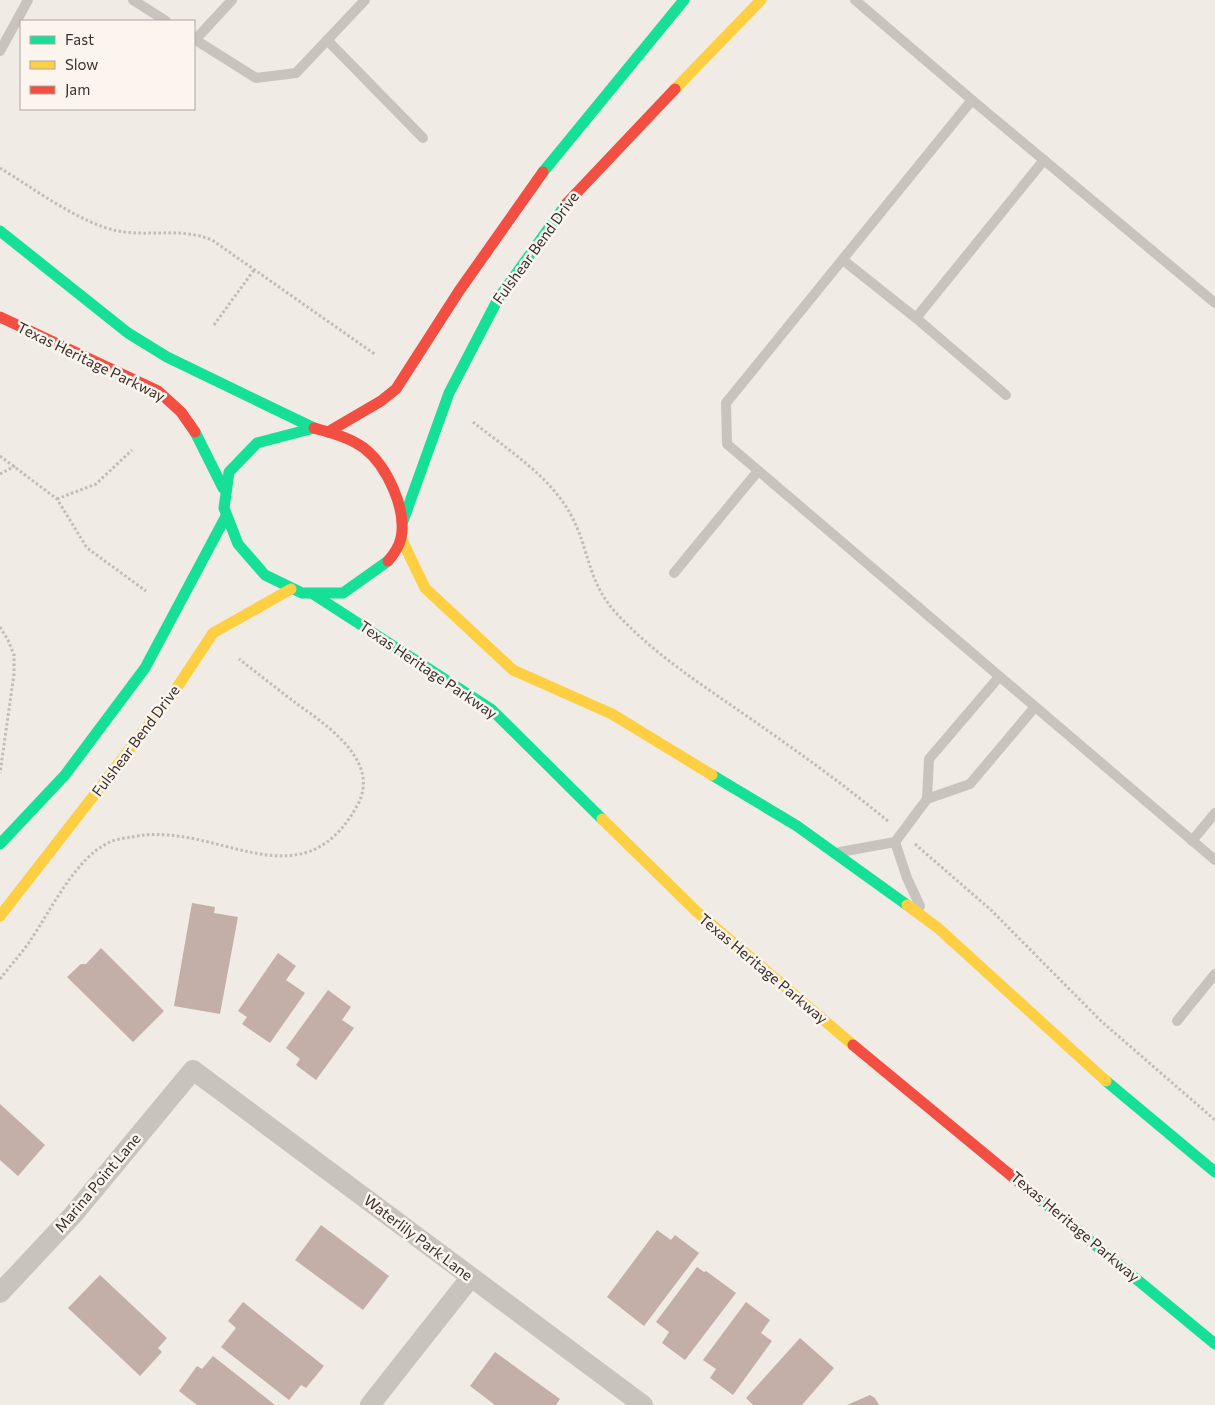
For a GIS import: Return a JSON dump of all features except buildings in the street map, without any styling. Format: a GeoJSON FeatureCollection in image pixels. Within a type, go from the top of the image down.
{"type":"FeatureCollection","features":[{"type":"Feature","properties":{"kind":"main road","name":"Fulshear Bend Drive"},"geometry":{"type":"LineString","coordinates":[[402,520],[449,393],[498,299],[571,196],[761,0]]}},
{"type":"Feature","properties":{"kind":"main road"},"geometry":{"type":"LineString","coordinates":[[328,432],[381,402],[396,388],[459,291],[528,192],[681,1]]}},
{"type":"Feature","properties":{"kind":"main road"},"geometry":{"type":"LineString","coordinates":[[0,231],[128,333],[167,357],[314,428],[349,439],[368,452],[390,484],[402,520],[401,538],[390,560],[363,584],[342,592],[313,594],[291,589],[262,573],[242,553],[225,518],[223,488],[233,464],[247,450],[277,435],[293,430],[314,428]]}},
{"type":"Feature","properties":{"kind":"main road","name":"Texas Heritage Parkway"},"geometry":{"type":"LineString","coordinates":[[0,317],[158,391],[173,402],[183,412],[195,430],[223,488]]}},
{"type":"Feature","properties":{"kind":"main road"},"geometry":{"type":"LineString","coordinates":[[0,844],[65,776],[145,668],[225,518]]}},
{"type":"Feature","properties":{"kind":"main road"},"geometry":{"type":"LineString","coordinates":[[401,538],[425,588],[513,670],[612,714],[797,826],[926,919],[1108,1083],[1215,1172]]}},
{"type":"Feature","properties":{"kind":"main road","name":"Fulshear Bend Drive"},"geometry":{"type":"LineString","coordinates":[[0,916],[172,694],[213,633],[291,589]]}},
{"type":"Feature","properties":{"kind":"main road","name":"Texas Heritage Parkway"},"geometry":{"type":"LineString","coordinates":[[313,594],[491,710],[696,911],[837,1032],[1215,1344]]}},
{"type":"Feature","properties":{"kind":"street","name":"Waterlily Park Lane"},"geometry":{"type":"LineString","coordinates":[[193,1070],[643,1405]]}},
{"type":"Feature","properties":{"kind":"street","name":"Marina Point Lane"},"geometry":{"type":"LineString","coordinates":[[0,1293],[72,1216],[193,1070]]}},
{"type":"Feature","properties":{"kind":"street"},"geometry":{"type":"LineString","coordinates":[[370,1405],[471,1276]]}},
{"type":"Feature","properties":{"kind":"lane"},"geometry":{"type":"LineString","coordinates":[[0,51],[28,0]]}},
{"type":"Feature","properties":{"kind":"lane"},"geometry":{"type":"LineString","coordinates":[[133,0],[164,20]]}},
{"type":"Feature","properties":{"kind":"lane"},"geometry":{"type":"LineString","coordinates":[[232,0],[195,39],[256,78],[296,73],[365,0]]}},
{"type":"Feature","properties":{"kind":"lane"},"geometry":{"type":"LineString","coordinates":[[855,0],[1215,303]]}},
{"type":"Feature","properties":{"kind":"lane"},"geometry":{"type":"LineString","coordinates":[[327,40],[423,138]]}},
{"type":"Feature","properties":{"kind":"lane"},"geometry":{"type":"LineString","coordinates":[[972,100],[726,403],[727,444],[1034,708],[1215,860]]}},
{"type":"Feature","properties":{"kind":"lane"},"geometry":{"type":"LineString","coordinates":[[916,318],[1044,160]]}},
{"type":"Feature","properties":{"kind":"lane"},"geometry":{"type":"LineString","coordinates":[[843,260],[916,318],[1006,395]]}},
{"type":"Feature","properties":{"kind":"lane"},"geometry":{"type":"LineString","coordinates":[[674,573],[758,471]]}},
{"type":"Feature","properties":{"kind":"lane"},"geometry":{"type":"LineString","coordinates":[[834,853],[895,842],[903,834],[927,799],[929,759],[999,677]]}},
{"type":"Feature","properties":{"kind":"lane"},"geometry":{"type":"LineString","coordinates":[[927,799],[970,784],[1034,708]]}},
{"type":"Feature","properties":{"kind":"lane"},"geometry":{"type":"LineString","coordinates":[[1192,841],[1215,814]]}},
{"type":"Feature","properties":{"kind":"lane"},"geometry":{"type":"LineString","coordinates":[[895,842],[907,878],[926,919]]}},
{"type":"Feature","properties":{"kind":"lane"},"geometry":{"type":"LineString","coordinates":[[1177,1021],[1215,974]]}},
{"type":"Feature","properties":{"kind":"path"},"geometry":{"type":"LineString","coordinates":[[0,168],[84,218],[117,231],[198,234],[212,240],[376,355]]}},
{"type":"Feature","properties":{"kind":"path"},"geometry":{"type":"LineString","coordinates":[[214,325],[254,270]]}},
{"type":"Feature","properties":{"kind":"path"},"geometry":{"type":"LineString","coordinates":[[474,422],[530,468],[556,493],[578,529],[596,585],[618,615],[689,675],[839,781],[903,834],[996,915],[1101,1021],[1215,1120]]}},
{"type":"Feature","properties":{"kind":"path"},"geometry":{"type":"LineString","coordinates":[[57,499],[96,484],[132,450]]}},
{"type":"Feature","properties":{"kind":"path"},"geometry":{"type":"LineString","coordinates":[[0,456],[57,499],[87,548],[146,591]]}},
{"type":"Feature","properties":{"kind":"path"},"geometry":{"type":"LineString","coordinates":[[0,474],[15,466]]}},
{"type":"Feature","properties":{"kind":"path"},"geometry":{"type":"LineString","coordinates":[[0,627],[14,655],[11,694],[0,773]]}},
{"type":"Feature","properties":{"kind":"path"},"geometry":{"type":"LineString","coordinates":[[0,979],[28,943],[86,858],[111,841],[137,836],[174,835],[201,839],[256,855],[282,858],[303,855],[322,845],[340,831],[351,817],[360,801],[363,787],[361,772],[352,752],[336,733],[240,659]]}},
{"type":"Feature","properties":{"kind":"traffic: fast"},"geometry":{"type":"LineString","coordinates":[[543,172],[684,0]]}},
{"type":"Feature","properties":{"kind":"traffic: fast"},"geometry":{"type":"LineString","coordinates":[[403,521],[449,393],[498,299],[567,203]]}},
{"type":"Feature","properties":{"kind":"traffic: fast"},"geometry":{"type":"LineString","coordinates":[[0,231],[128,333],[167,357],[314,428]]}},
{"type":"Feature","properties":{"kind":"traffic: fast"},"geometry":{"type":"LineString","coordinates":[[314,428],[257,443],[229,472],[224,508],[238,544],[265,575],[302,593],[343,593],[388,561]]}},
{"type":"Feature","properties":{"kind":"traffic: fast"},"geometry":{"type":"LineString","coordinates":[[195,432],[223,488]]}},
{"type":"Feature","properties":{"kind":"traffic: fast"},"geometry":{"type":"LineString","coordinates":[[0,844],[65,775],[145,668],[225,518]]}},
{"type":"Feature","properties":{"kind":"traffic: fast"},"geometry":{"type":"LineString","coordinates":[[313,594],[491,709],[602,819]]}},
{"type":"Feature","properties":{"kind":"traffic: fast"},"geometry":{"type":"LineString","coordinates":[[712,775],[797,826],[907,905]]}},
{"type":"Feature","properties":{"kind":"traffic: fast"},"geometry":{"type":"LineString","coordinates":[[1106,1081],[1215,1172]]}},
{"type":"Feature","properties":{"kind":"traffic: fast"},"geometry":{"type":"LineString","coordinates":[[1031,1192],[1215,1344]]}},
{"type":"Feature","properties":{"kind":"traffic: slow"},"geometry":{"type":"LineString","coordinates":[[675,89],[761,0]]}},
{"type":"Feature","properties":{"kind":"traffic: slow"},"geometry":{"type":"LineString","coordinates":[[401,538],[425,588],[513,670],[612,714],[712,775]]}},
{"type":"Feature","properties":{"kind":"traffic: slow"},"geometry":{"type":"LineString","coordinates":[[0,916],[172,695],[213,633],[291,589]]}},
{"type":"Feature","properties":{"kind":"traffic: slow"},"geometry":{"type":"LineString","coordinates":[[602,819],[696,911],[853,1045]]}},
{"type":"Feature","properties":{"kind":"traffic: slow"},"geometry":{"type":"LineString","coordinates":[[907,905],[938,928],[1106,1081]]}},
{"type":"Feature","properties":{"kind":"traffic: jam"},"geometry":{"type":"LineString","coordinates":[[567,203],[675,89]]}},
{"type":"Feature","properties":{"kind":"traffic: jam"},"geometry":{"type":"LineString","coordinates":[[328,432],[381,401],[396,389],[459,291],[543,172]]}},
{"type":"Feature","properties":{"kind":"traffic: jam"},"geometry":{"type":"LineString","coordinates":[[0,317],[158,391],[181,412],[195,432]]}},
{"type":"Feature","properties":{"kind":"traffic: jam"},"geometry":{"type":"LineString","coordinates":[[314,428],[346,438],[364,448],[387,477],[398,502],[402,527],[399,544],[388,561]]}},
{"type":"Feature","properties":{"kind":"traffic: jam"},"geometry":{"type":"LineString","coordinates":[[853,1045],[1031,1192]]}}]}
